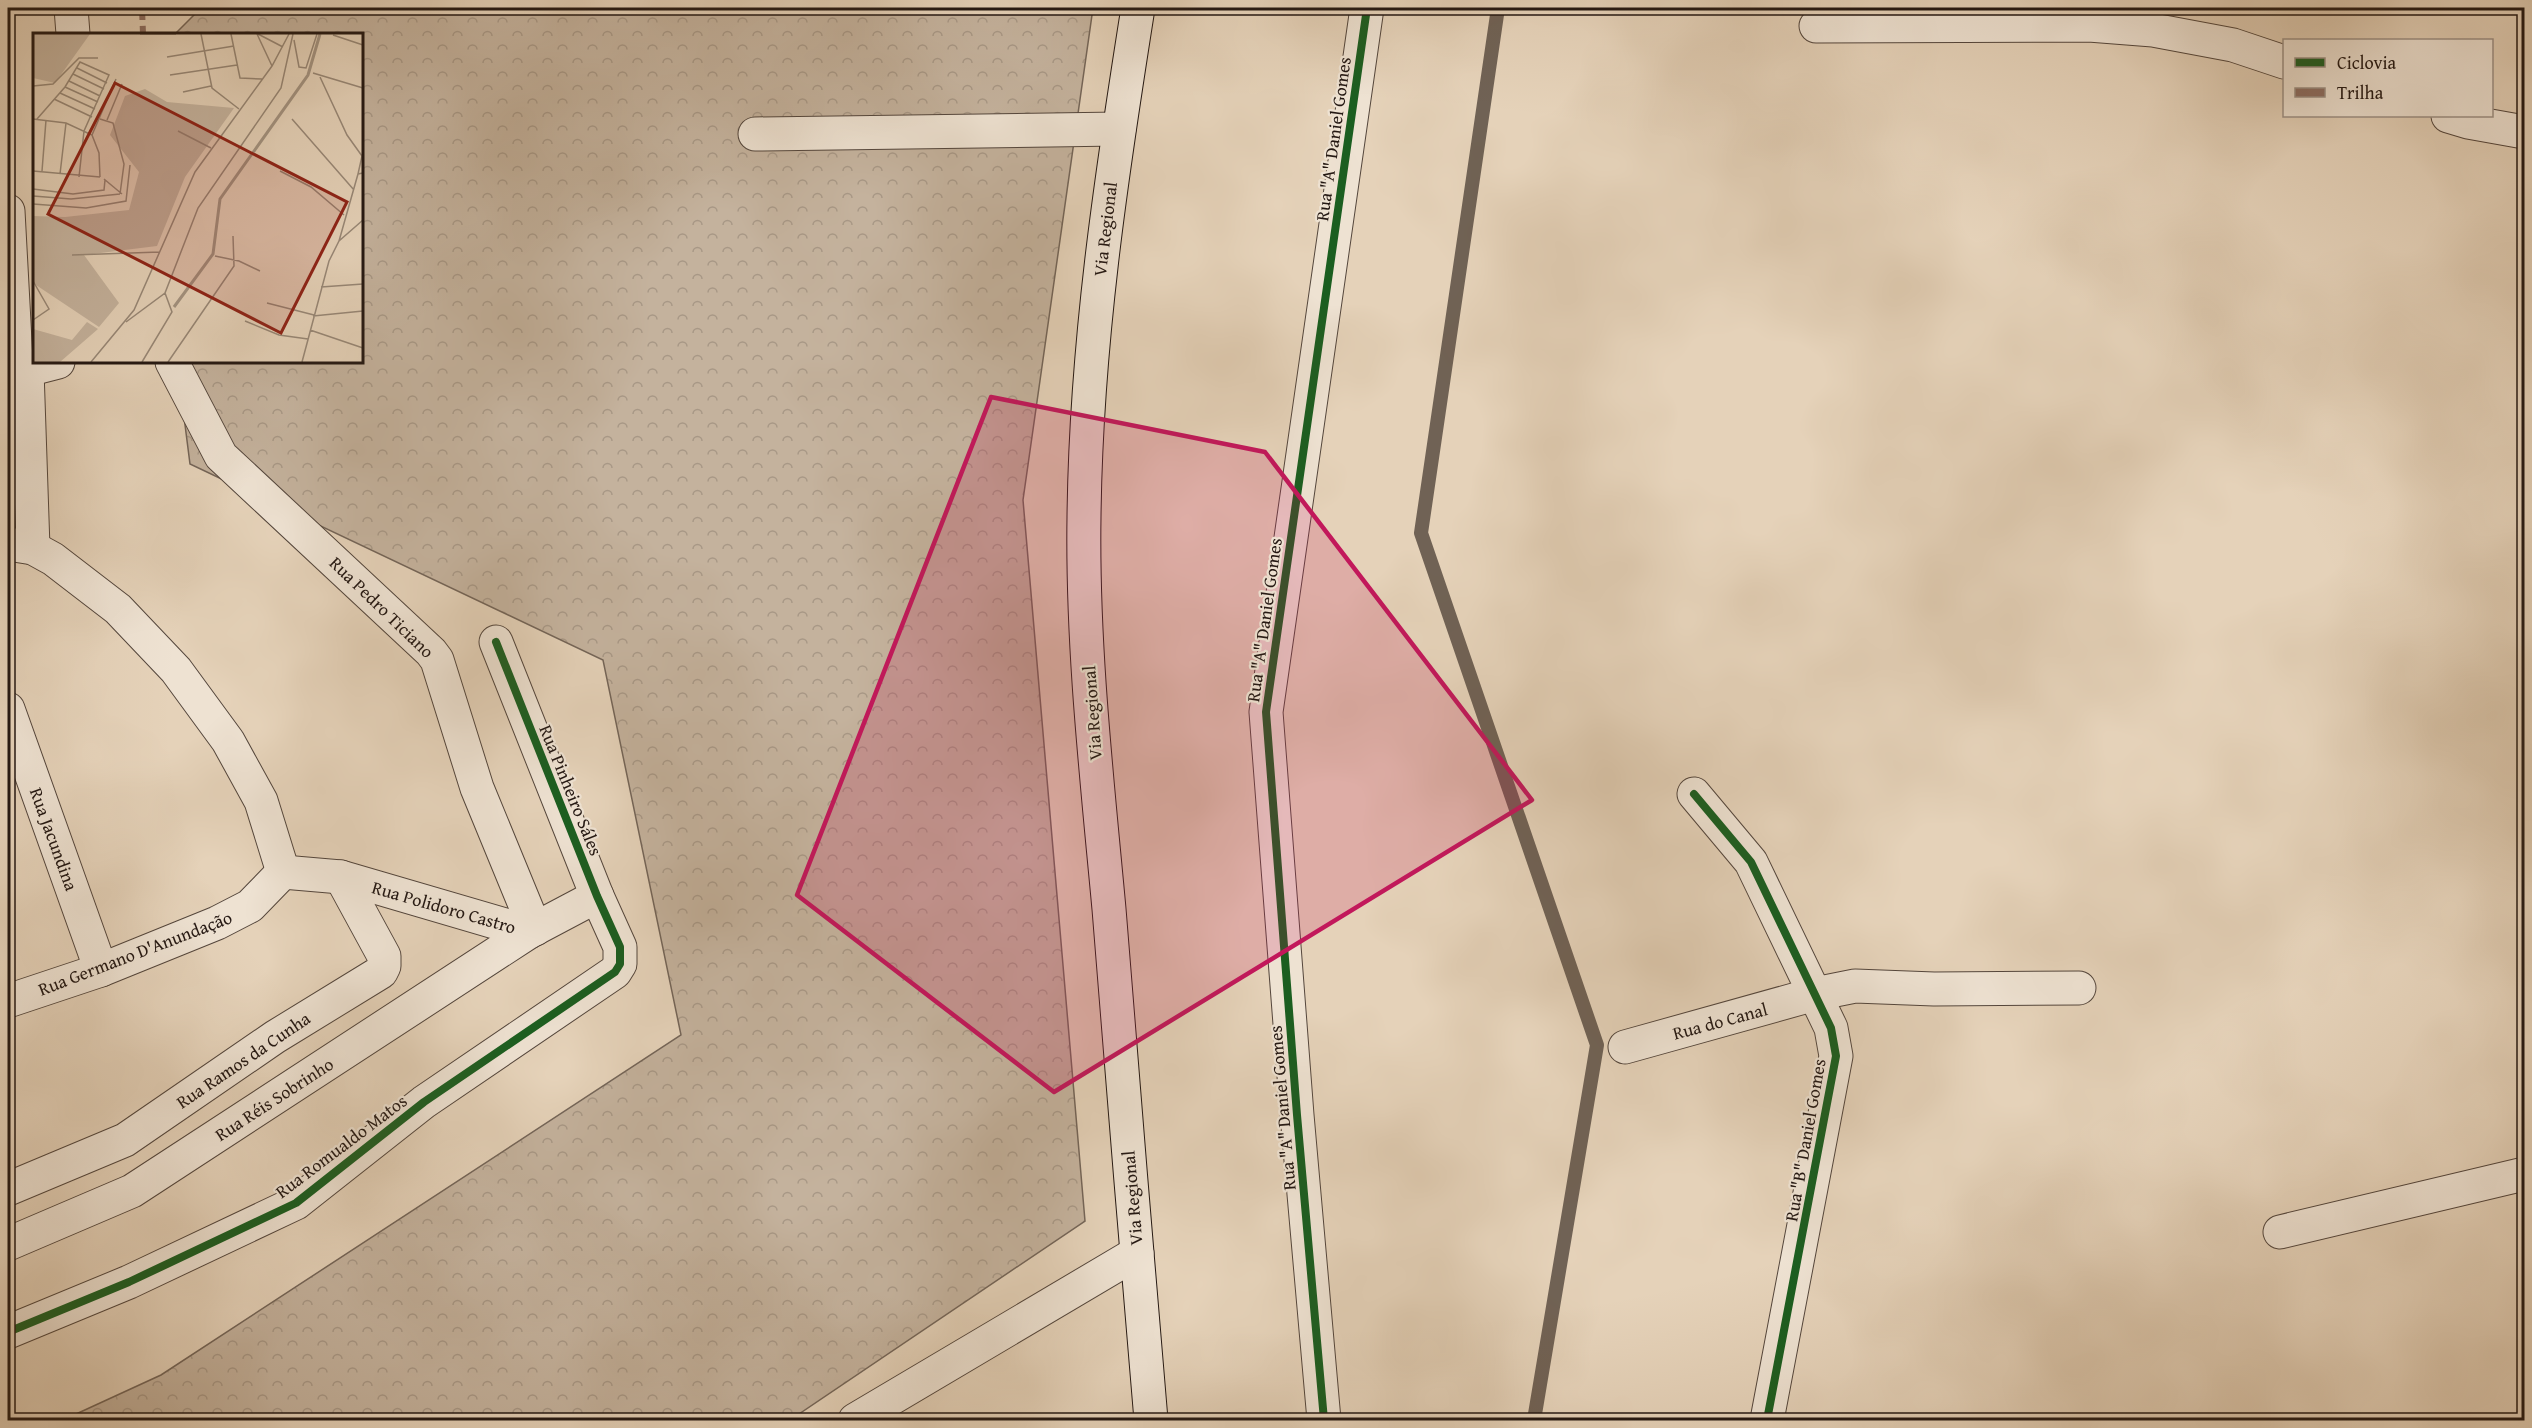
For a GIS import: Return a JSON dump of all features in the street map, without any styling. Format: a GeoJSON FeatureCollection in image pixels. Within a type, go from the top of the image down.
{"type":"FeatureCollection","features":[{"type":"Feature","properties":{"kind":"street"},"geometry":{"type":"LineString","coordinates":[[71,8],[73,33]]}},
{"type":"Feature","properties":{"kind":"street","name":"Via Regional"},"geometry":{"type":"LineString","coordinates":[[1138,8],[1108,192],[1096,299],[1087,410],[1084,519],[1087,636],[1150,1420]]}},
{"type":"Feature","properties":{"kind":"street","name":"Rua \"A\" Daniel Gomes"},"geometry":{"type":"LineString","coordinates":[[1324,1420],[1297,1115],[1266,712],[1367,8]]}},
{"type":"Feature","properties":{"kind":"street"},"geometry":{"type":"LineString","coordinates":[[1816,26],[2089,25],[2153,30],[2222,43],[2283,62]]}},
{"type":"Feature","properties":{"kind":"street"},"geometry":{"type":"LineString","coordinates":[[2451,117],[2524,132]]}},
{"type":"Feature","properties":{"kind":"street"},"geometry":{"type":"LineString","coordinates":[[755,134],[1119,129]]}},
{"type":"Feature","properties":{"kind":"street"},"geometry":{"type":"LineString","coordinates":[[8,211],[16,360],[42,366],[20,546],[53,559],[118,609],[176,670],[228,741],[261,801],[283,872]]}},
{"type":"Feature","properties":{"kind":"street","name":"Rua Pedro Ticiano"},"geometry":{"type":"LineString","coordinates":[[173,363],[221,456],[437,660],[477,788],[532,931]]}},
{"type":"Feature","properties":{"kind":"street","name":"Rua Pinheiro Sáles"},"geometry":{"type":"LineString","coordinates":[[496,642],[597,896],[620,947]]}},
{"type":"Feature","properties":{"kind":"street","name":"Rua Jacundina"},"geometry":{"type":"LineString","coordinates":[[8,709],[101,970]]}},
{"type":"Feature","properties":{"kind":"street","name":"Rua \"B\" Daniel Gomes"},"geometry":{"type":"LineString","coordinates":[[1694,794],[1751,862],[1831,1028],[1836,1056],[1767,1420]]}},
{"type":"Feature","properties":{"kind":"street","name":"Rua Polidoro Castro"},"geometry":{"type":"LineString","coordinates":[[283,872],[341,877],[532,931],[597,896]]}},
{"type":"Feature","properties":{"kind":"street","name":"Rua Germano D'Anundação"},"geometry":{"type":"LineString","coordinates":[[8,1001],[101,970],[217,923],[250,906],[283,872]]}},
{"type":"Feature","properties":{"kind":"street","name":"Rua Ramos da Cunha"},"geometry":{"type":"LineString","coordinates":[[8,1189],[125,1140],[275,1037],[381,972],[384,966],[384,956],[341,877]]}},
{"type":"Feature","properties":{"kind":"street","name":"Rua Réis Sobrinho"},"geometry":{"type":"LineString","coordinates":[[8,1244],[132,1191],[532,931]]}},
{"type":"Feature","properties":{"kind":"street","name":"Rua Romualdo Matos"},"geometry":{"type":"LineString","coordinates":[[8,1332],[129,1282],[296,1203],[424,1102],[615,972],[620,964],[620,947]]}},
{"type":"Feature","properties":{"kind":"street","name":"Rua do Canal"},"geometry":{"type":"LineString","coordinates":[[1625,1047],[1815,994],[1855,986],[2079,988]]}},
{"type":"Feature","properties":{"kind":"street"},"geometry":{"type":"LineString","coordinates":[[2280,1232],[2524,1174]]}},
{"type":"Feature","properties":{"kind":"street"},"geometry":{"type":"LineString","coordinates":[[855,1420],[1137,1253]]}},
{"type":"Feature","properties":{"kind":"highlighted area"},"geometry":{"type":"Polygon","coordinates":[[[991,397],[1265,452],[1532,800],[1054,1092],[797,895],[991,397]]]}},
{"type":"Feature","properties":{"kind":"green space"},"geometry":{"type":"Polygon","coordinates":[[[201,8],[1093,8],[1023,500],[1085,1221],[790,1420],[63,1420],[161,1375],[681,1035],[603,660],[190,464],[177,363],[363,363],[363,33],[176,33],[201,8]]]}},
{"type":"Feature","properties":{"kind":"waterway"},"geometry":{"type":"LineString","coordinates":[[1498,8],[1421,533],[1597,1045],[1534,1420]]}},
{"type":"Feature","properties":{"kind":"marked path"},"geometry":{"type":"LineString","coordinates":[[142,8],[143,33]]}},
{"type":"Feature","properties":{"kind":"cycle path"},"geometry":{"type":"LineString","coordinates":[[1324,1420],[1297,1115],[1266,712],[1367,8]]}},
{"type":"Feature","properties":{"kind":"cycle path"},"geometry":{"type":"LineString","coordinates":[[8,1332],[129,1282],[296,1203],[424,1102],[615,972],[620,964],[620,947],[597,896],[496,642]]}},
{"type":"Feature","properties":{"kind":"cycle path"},"geometry":{"type":"LineString","coordinates":[[1694,794],[1751,862],[1831,1028],[1836,1056],[1767,1420]]}}]}
